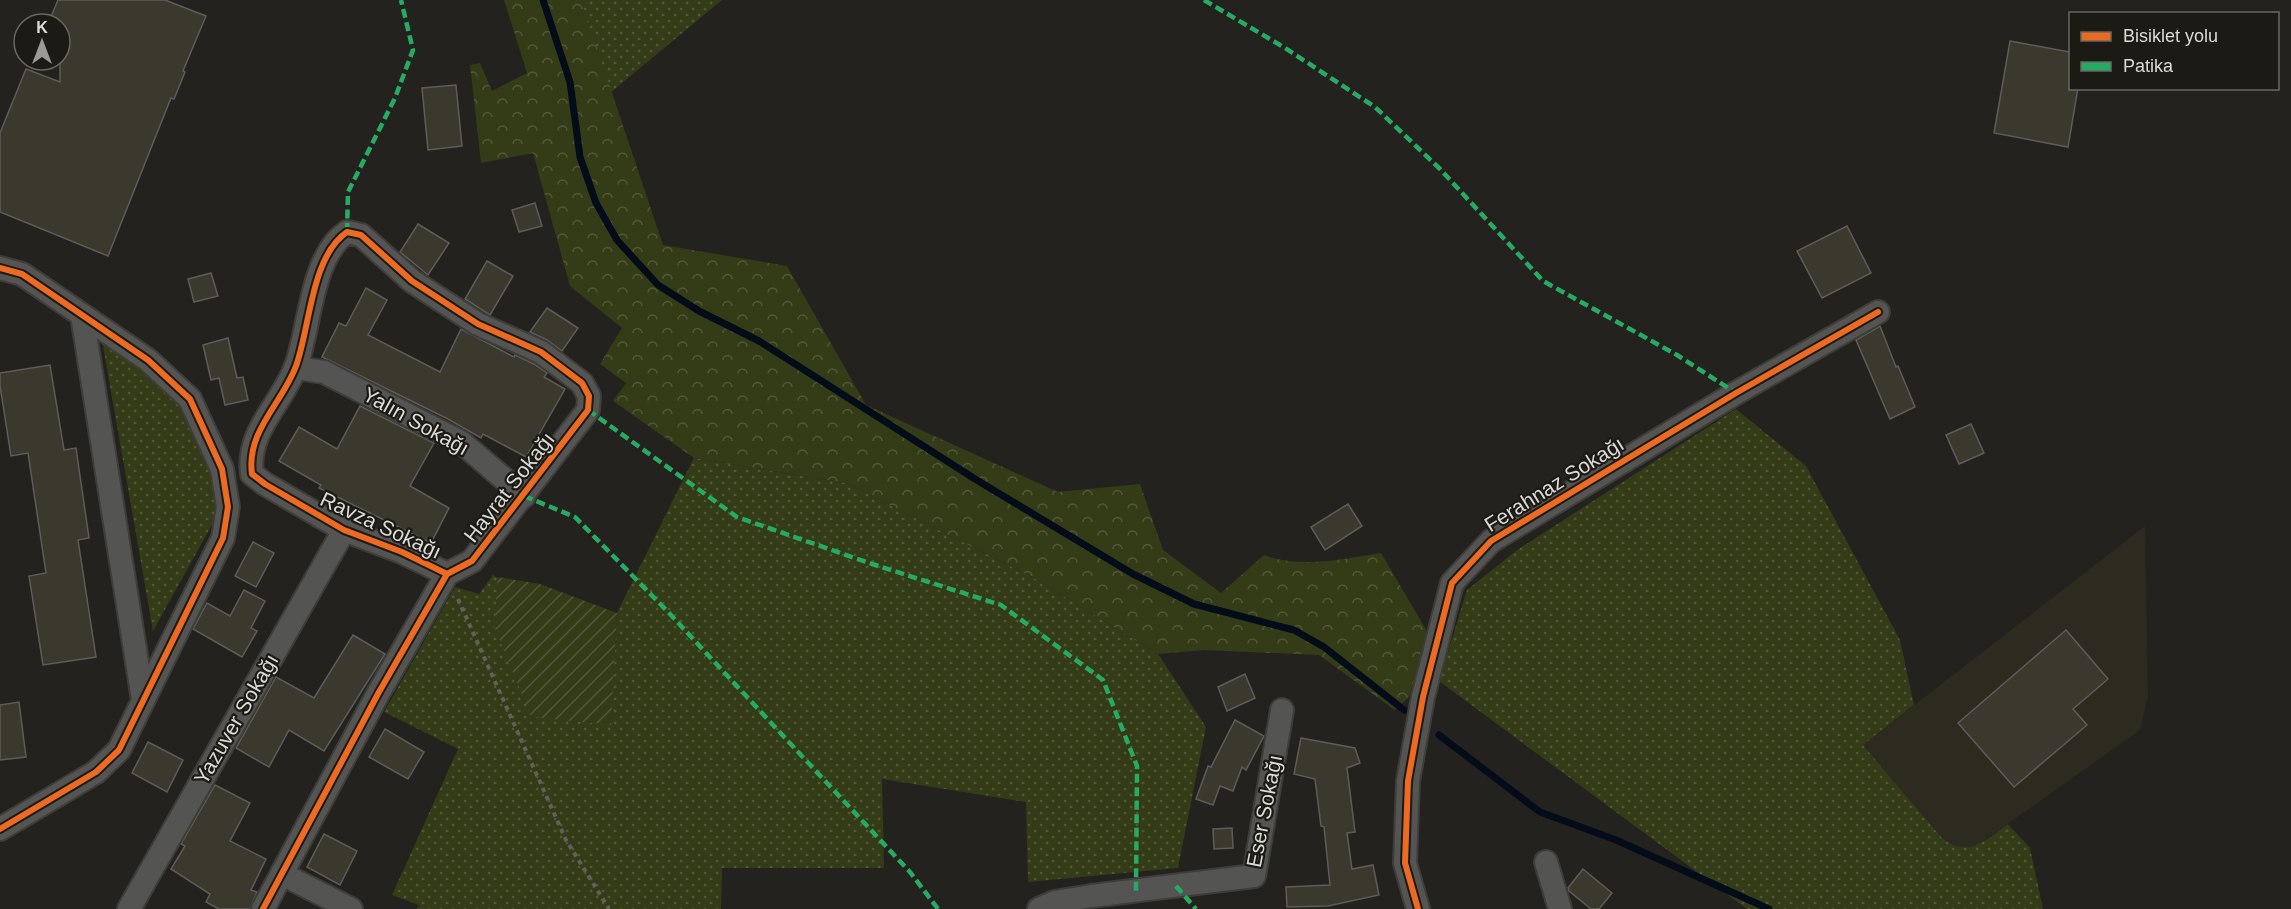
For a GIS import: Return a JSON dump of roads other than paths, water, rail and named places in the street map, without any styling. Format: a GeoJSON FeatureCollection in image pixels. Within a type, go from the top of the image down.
{"type":"FeatureCollection","features":[{"type":"Feature","properties":{"kind":"street","name":"Ravza Sokağı"},"geometry":{"type":"LineString","coordinates":[[347,232],[337,239],[323,264],[296,368],[259,429],[250,460],[252,474],[344,530],[402,552],[447,574]]}},
{"type":"Feature","properties":{"kind":"street","name":"Hayrat Sokağı"},"geometry":{"type":"LineString","coordinates":[[347,232],[361,235],[412,282],[468,318],[541,352],[582,382],[589,396],[588,410],[524,496],[472,561],[447,574]]}},
{"type":"Feature","properties":{"kind":"street"},"geometry":{"type":"LineString","coordinates":[[0,268],[22,274],[148,360],[190,399],[222,469],[228,507],[223,538],[119,750],[96,772],[0,829]]}},
{"type":"Feature","properties":{"kind":"street","name":"Ferahnaz Sokağı"},"geometry":{"type":"LineString","coordinates":[[1418,909],[1405,863],[1408,781],[1423,697],[1452,583],[1491,541],[1736,393],[1878,312]]}},
{"type":"Feature","properties":{"kind":"street"},"geometry":{"type":"LineString","coordinates":[[82,315],[143,700]]}},
{"type":"Feature","properties":{"kind":"street","name":"Yalın Sokağı"},"geometry":{"type":"LineString","coordinates":[[296,368],[324,372],[461,442],[524,496]]}},
{"type":"Feature","properties":{"kind":"street","name":"Yazuver Sokağı"},"geometry":{"type":"LineString","coordinates":[[129,909],[344,530]]}},
{"type":"Feature","properties":{"kind":"street"},"geometry":{"type":"LineString","coordinates":[[263,909],[379,692],[447,574]]}},
{"type":"Feature","properties":{"kind":"street","name":"Eser Sokağı"},"geometry":{"type":"LineString","coordinates":[[1040,909],[1055,902],[1090,896],[1254,876],[1282,710]]}},
{"type":"Feature","properties":{"kind":"street"},"geometry":{"type":"LineString","coordinates":[[1546,862],[1560,909]]}},
{"type":"Feature","properties":{"kind":"street"},"geometry":{"type":"LineString","coordinates":[[282,874],[351,909]]}},
{"type":"Feature","properties":{"kind":"waterway"},"geometry":{"type":"LineString","coordinates":[[543,0],[570,82],[580,157],[596,203],[617,240],[658,285],[699,311],[759,341],[975,479],[1133,574],[1194,604],[1294,630],[1324,647],[1404,710]]}},
{"type":"Feature","properties":{"kind":"waterway"},"geometry":{"type":"LineString","coordinates":[[1439,735],[1540,812],[1616,840],[1769,909]]}}]}
